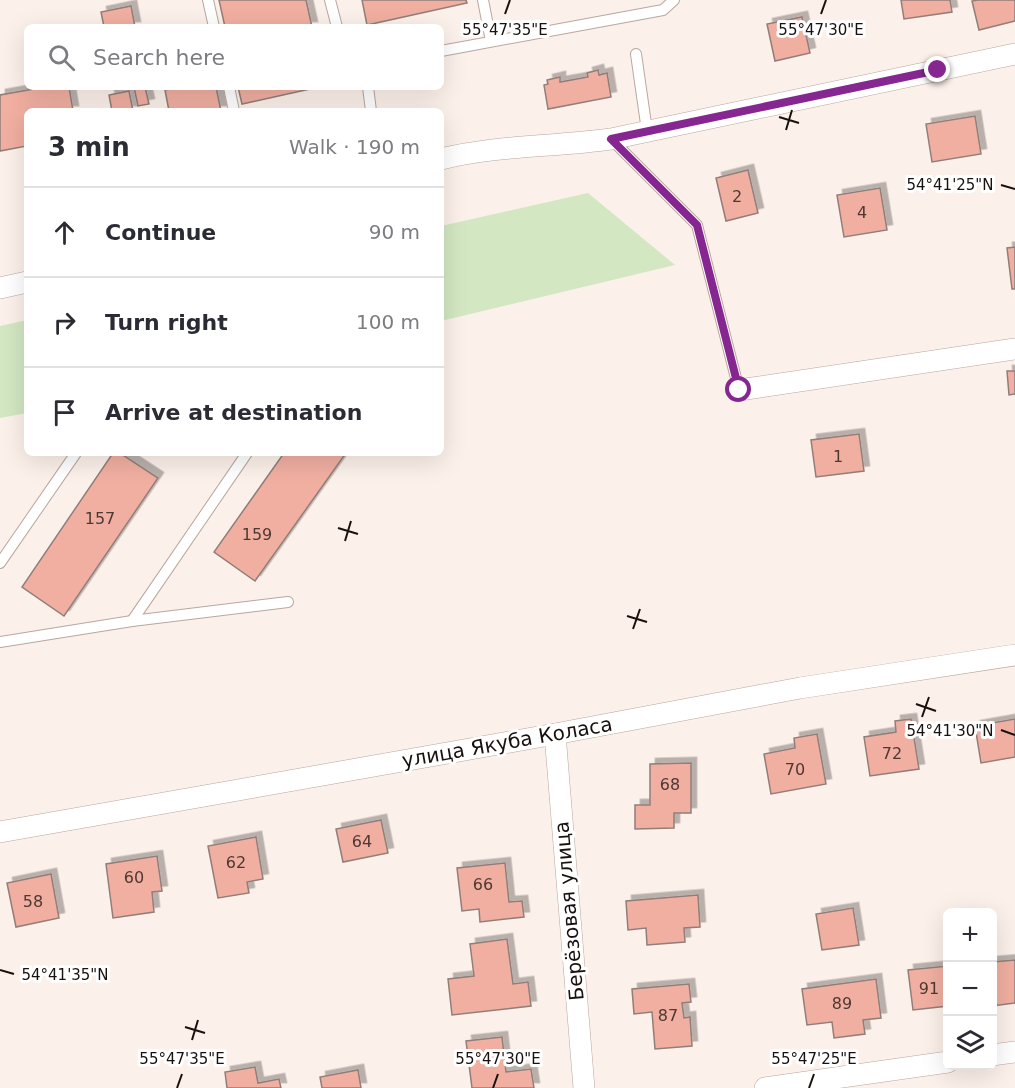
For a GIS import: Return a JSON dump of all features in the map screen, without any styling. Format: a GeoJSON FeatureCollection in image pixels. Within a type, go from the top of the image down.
{"type":"FeatureCollection","features":[{"type":"Feature","properties":{"kind":"street"},"geometry":{"type":"LineString","coordinates":[[444,159],[524,146],[574,144],[611,139],[1015,54]]}},
{"type":"Feature","properties":{"kind":"street"},"geometry":{"type":"LineString","coordinates":[[0,288],[24,283]]}},
{"type":"Feature","properties":{"kind":"street"},"geometry":{"type":"LineString","coordinates":[[739,390],[1015,349]]}},
{"type":"Feature","properties":{"kind":"street","name":"улица Якуба Коласа"},"geometry":{"type":"LineString","coordinates":[[0,832],[555,734],[800,688],[1015,655]]}},
{"type":"Feature","properties":{"kind":"street","name":"Берёзовая улица"},"geometry":{"type":"LineString","coordinates":[[555,734],[584,1088]]}},
{"type":"Feature","properties":{"kind":"street"},"geometry":{"type":"LineString","coordinates":[[997,1054],[1015,1052]]}},
{"type":"Feature","properties":{"kind":"street"},"geometry":{"type":"LineString","coordinates":[[765,1088],[943,1063]]}},
{"type":"Feature","properties":{"kind":"lane"},"geometry":{"type":"LineString","coordinates":[[208,0],[213,24]]}},
{"type":"Feature","properties":{"kind":"lane"},"geometry":{"type":"LineString","coordinates":[[330,0],[336,24]]}},
{"type":"Feature","properties":{"kind":"lane"},"geometry":{"type":"LineString","coordinates":[[483,0],[491,41]]}},
{"type":"Feature","properties":{"kind":"lane"},"geometry":{"type":"LineString","coordinates":[[444,50],[663,10],[674,0]]}},
{"type":"Feature","properties":{"kind":"lane"},"geometry":{"type":"LineString","coordinates":[[636,54],[647,131]]}},
{"type":"Feature","properties":{"kind":"lane"},"geometry":{"type":"LineString","coordinates":[[230,90],[233,108]]}},
{"type":"Feature","properties":{"kind":"lane"},"geometry":{"type":"LineString","coordinates":[[368,90],[371,108]]}},
{"type":"Feature","properties":{"kind":"lane"},"geometry":{"type":"LineString","coordinates":[[611,139],[697,225],[739,390]]}},
{"type":"Feature","properties":{"kind":"lane"},"geometry":{"type":"LineString","coordinates":[[0,563],[73,456]]}},
{"type":"Feature","properties":{"kind":"lane"},"geometry":{"type":"LineString","coordinates":[[132,621],[245,456]]}},
{"type":"Feature","properties":{"kind":"lane"},"geometry":{"type":"LineString","coordinates":[[0,642],[132,621],[288,602]]}},
{"type":"Feature","properties":{"kind":"green space"},"geometry":{"type":"Polygon","coordinates":[[[588,193],[675,265],[444,320],[444,225],[588,193]]]}},
{"type":"Feature","properties":{"kind":"green space"},"geometry":{"type":"Polygon","coordinates":[[[24,321],[24,414],[0,418],[0,326],[24,321]]]}},
{"type":"Feature","properties":{"kind":"building"},"geometry":{"type":"Polygon","coordinates":[[[219,0],[306,0],[311,24],[224,24],[219,0]]]}},
{"type":"Feature","properties":{"kind":"building"},"geometry":{"type":"Polygon","coordinates":[[[362,0],[466,0],[467,3],[372,24],[367,24],[362,0]]]}},
{"type":"Feature","properties":{"kind":"building"},"geometry":{"type":"Polygon","coordinates":[[[901,0],[950,0],[952,12],[904,19],[901,0]]]}},
{"type":"Feature","properties":{"kind":"building"},"geometry":{"type":"Polygon","coordinates":[[[1015,0],[1015,21],[979,30],[972,1],[1015,0]]]}},
{"type":"Feature","properties":{"kind":"building"},"geometry":{"type":"Polygon","coordinates":[[[131,6],[134,24],[103,24],[101,12],[131,6]]]}},
{"type":"Feature","properties":{"kind":"building"},"geometry":{"type":"Polygon","coordinates":[[[802,17],[810,53],[775,61],[767,24],[802,17]]]}},
{"type":"Feature","properties":{"kind":"building"},"geometry":{"type":"Polygon","coordinates":[[[598,70],[599,75],[607,73],[611,97],[548,109],[544,85],[548,84],[547,80],[560,77],[560,82],[588,77],[587,73],[598,70]]]}},
{"type":"Feature","properties":{"kind":"building"},"geometry":{"type":"Polygon","coordinates":[[[28,90],[70,90],[72,108],[24,108],[24,147],[0,151],[0,95],[28,90]]]}},
{"type":"Feature","properties":{"kind":"building"},"geometry":{"type":"Polygon","coordinates":[[[135,90],[146,90],[149,104],[138,106],[135,90]]]}},
{"type":"Feature","properties":{"kind":"building"},"geometry":{"type":"Polygon","coordinates":[[[165,90],[217,90],[220,108],[168,108],[165,90]]]}},
{"type":"Feature","properties":{"kind":"building"},"geometry":{"type":"Polygon","coordinates":[[[239,90],[305,90],[242,104],[239,90]]]}},
{"type":"Feature","properties":{"kind":"building"},"geometry":{"type":"Polygon","coordinates":[[[129,91],[132,108],[111,108],[109,95],[129,91]]]}},
{"type":"Feature","properties":{"kind":"building"},"geometry":{"type":"Polygon","coordinates":[[[975,116],[981,154],[932,162],[926,124],[975,116]]]}},
{"type":"Feature","properties":{"kind":"building"},"geometry":{"type":"Polygon","coordinates":[[[748,170],[758,213],[726,221],[716,178],[748,170]]]}},
{"type":"Feature","properties":{"kind":"building"},"geometry":{"type":"Polygon","coordinates":[[[880,188],[887,230],[844,237],[837,195],[880,188]]]}},
{"type":"Feature","properties":{"kind":"building"},"geometry":{"type":"Polygon","coordinates":[[[1015,247],[1015,289],[1012,289],[1007,248],[1015,247]]]}},
{"type":"Feature","properties":{"kind":"building"},"geometry":{"type":"Polygon","coordinates":[[[1007,371],[1015,371],[1015,394],[1009,395],[1007,371]]]}},
{"type":"Feature","properties":{"kind":"building"},"geometry":{"type":"Polygon","coordinates":[[[859,434],[864,471],[816,477],[811,440],[859,434]]]}},
{"type":"Feature","properties":{"kind":"building"},"geometry":{"type":"Polygon","coordinates":[[[111,456],[125,456],[158,478],[64,616],[22,587],[111,456]]]}},
{"type":"Feature","properties":{"kind":"building"},"geometry":{"type":"Polygon","coordinates":[[[282,456],[344,456],[255,581],[214,552],[282,456]]]}},
{"type":"Feature","properties":{"kind":"building"},"geometry":{"type":"Polygon","coordinates":[[[911,719],[919,769],[870,776],[864,737],[896,732],[895,721],[911,719]]]}},
{"type":"Feature","properties":{"kind":"building"},"geometry":{"type":"Polygon","coordinates":[[[1015,719],[1015,757],[981,763],[975,726],[1015,719]]]}},
{"type":"Feature","properties":{"kind":"building"},"geometry":{"type":"Polygon","coordinates":[[[817,734],[826,784],[771,794],[764,754],[795,748],[794,738],[817,734]]]}},
{"type":"Feature","properties":{"kind":"building"},"geometry":{"type":"Polygon","coordinates":[[[691,763],[691,813],[674,813],[674,828],[635,829],[635,805],[650,805],[650,764],[691,763]]]}},
{"type":"Feature","properties":{"kind":"building"},"geometry":{"type":"Polygon","coordinates":[[[381,820],[388,853],[343,862],[336,829],[381,820]]]}},
{"type":"Feature","properties":{"kind":"building"},"geometry":{"type":"Polygon","coordinates":[[[256,837],[263,879],[247,882],[249,893],[218,898],[208,846],[256,837]]]}},
{"type":"Feature","properties":{"kind":"building"},"geometry":{"type":"Polygon","coordinates":[[[157,856],[162,891],[152,892],[154,912],[113,918],[106,864],[157,856]]]}},
{"type":"Feature","properties":{"kind":"building"},"geometry":{"type":"Polygon","coordinates":[[[505,863],[509,902],[522,901],[524,917],[480,922],[479,909],[462,911],[457,868],[505,863]]]}},
{"type":"Feature","properties":{"kind":"building"},"geometry":{"type":"Polygon","coordinates":[[[51,874],[59,918],[16,927],[7,883],[51,874]]]}},
{"type":"Feature","properties":{"kind":"building"},"geometry":{"type":"Polygon","coordinates":[[[698,895],[700,927],[684,928],[685,942],[647,945],[646,928],[628,930],[626,901],[698,895]]]}},
{"type":"Feature","properties":{"kind":"building"},"geometry":{"type":"Polygon","coordinates":[[[853,908],[859,945],[822,950],[816,914],[853,908]]]}},
{"type":"Feature","properties":{"kind":"building"},"geometry":{"type":"Polygon","coordinates":[[[507,939],[513,984],[528,982],[531,1006],[452,1015],[448,979],[474,976],[470,944],[507,939]]]}},
{"type":"Feature","properties":{"kind":"building"},"geometry":{"type":"Polygon","coordinates":[[[1015,960],[1015,1003],[997,1005],[997,962],[1015,960]]]}},
{"type":"Feature","properties":{"kind":"building"},"geometry":{"type":"Polygon","coordinates":[[[943,966],[943,1007],[913,1010],[908,970],[943,966]]]}},
{"type":"Feature","properties":{"kind":"building"},"geometry":{"type":"Polygon","coordinates":[[[876,979],[881,1018],[863,1020],[865,1034],[834,1038],[832,1022],[807,1025],[802,989],[876,979]]]}},
{"type":"Feature","properties":{"kind":"building"},"geometry":{"type":"Polygon","coordinates":[[[689,984],[691,1002],[682,1003],[684,1018],[690,1017],[692,1046],[655,1049],[652,1012],[634,1014],[632,989],[689,984]]]}},
{"type":"Feature","properties":{"kind":"building"},"geometry":{"type":"Polygon","coordinates":[[[502,1037],[506,1072],[531,1069],[534,1088],[472,1088],[466,1041],[502,1037]]]}},
{"type":"Feature","properties":{"kind":"building"},"geometry":{"type":"Polygon","coordinates":[[[255,1067],[258,1083],[279,1079],[281,1088],[227,1088],[225,1072],[255,1067]]]}},
{"type":"Feature","properties":{"kind":"building"},"geometry":{"type":"Polygon","coordinates":[[[358,1070],[361,1088],[322,1088],[320,1077],[358,1070]]]}},
{"type":"Feature","properties":{"kind":"route"},"geometry":{"type":"LineString","coordinates":[[739,390],[697,225],[611,139],[938,70]]}}]}
